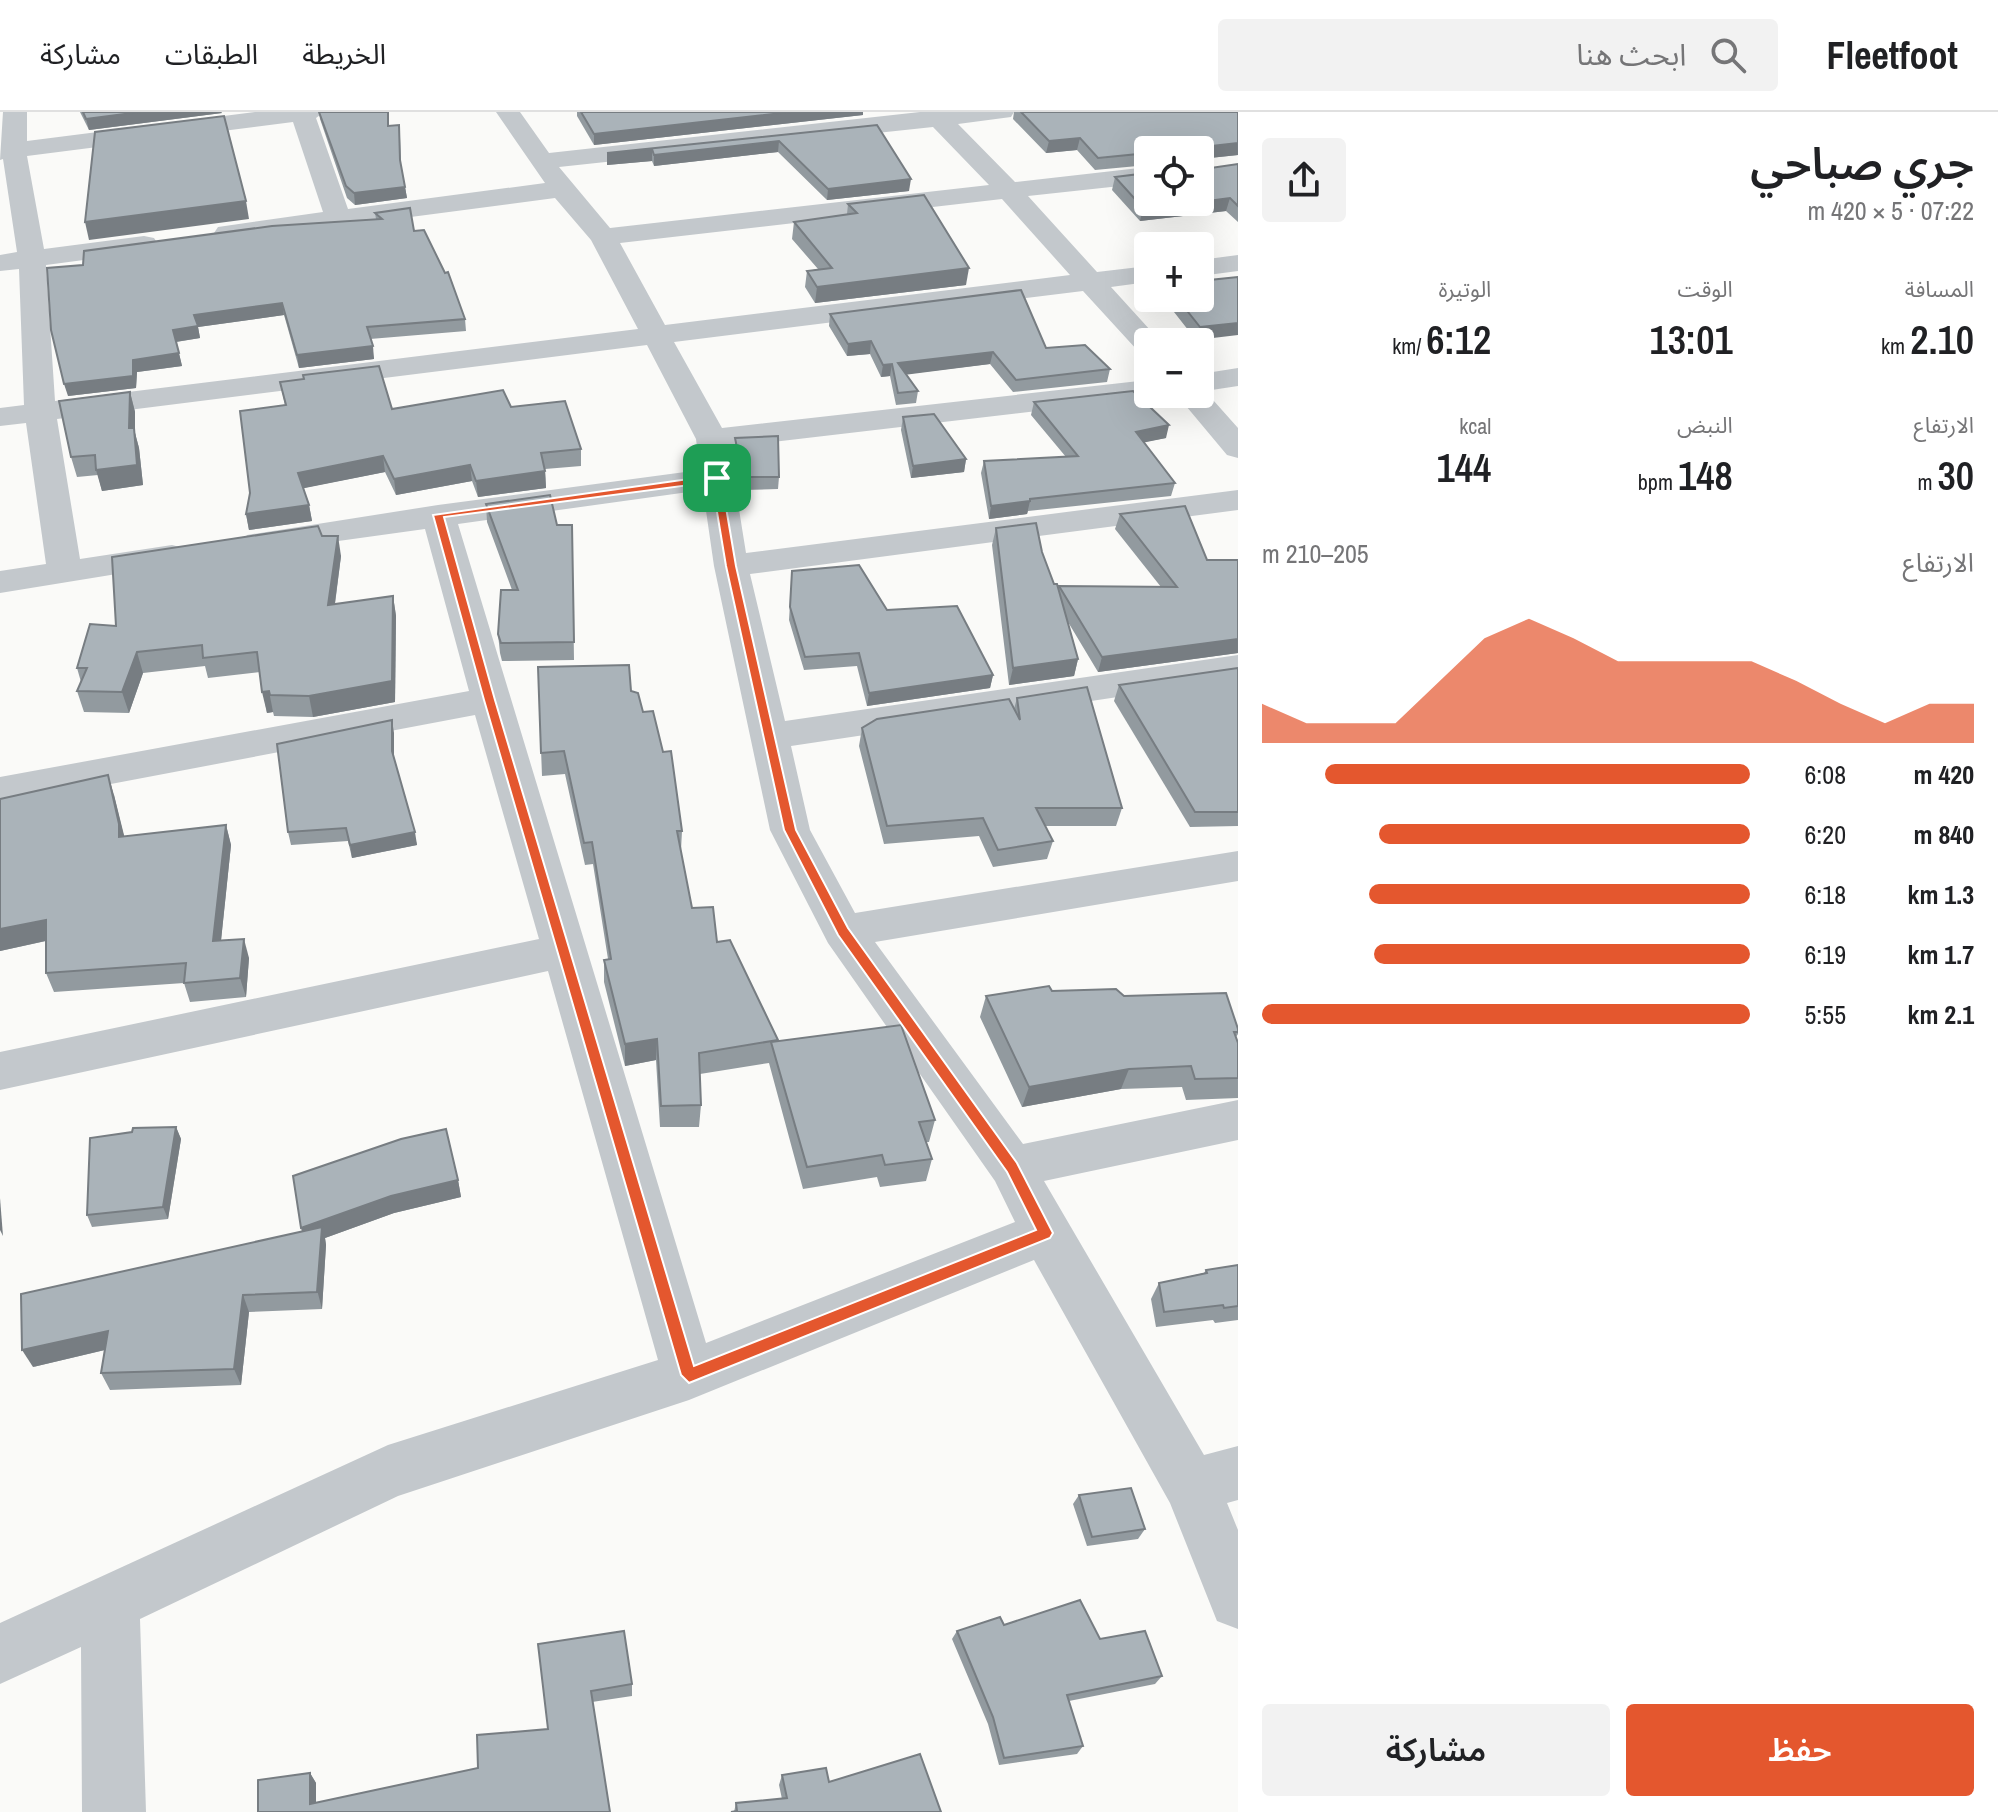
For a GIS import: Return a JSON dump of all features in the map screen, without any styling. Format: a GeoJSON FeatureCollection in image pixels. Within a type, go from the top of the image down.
{"type":"FeatureCollection","features":[{"type":"Feature","properties":{"kind":"street"},"geometry":{"type":"LineString","coordinates":[[15,112],[7,152],[32,259],[40,411],[64,571]]}},
{"type":"Feature","properties":{"kind":"street"},"geometry":{"type":"LineString","coordinates":[[508,112],[552,175],[603,237],[656,333],[714,459],[731,566],[790,830],[843,931],[1012,1167],[1045,1233],[1215,1480],[1238,1600]]}},
{"type":"Feature","properties":{"kind":"street"},"geometry":{"type":"LineString","coordinates":[[200,237],[338,218],[552,175],[935,115],[1002,112]]}},
{"type":"Feature","properties":{"kind":"street"},"geometry":{"type":"LineString","coordinates":[[7,152],[173,121],[307,113],[338,218]]}},
{"type":"Feature","properties":{"kind":"street"},"geometry":{"type":"LineString","coordinates":[[935,115],[1008,190],[1134,329]]}},
{"type":"Feature","properties":{"kind":"street"},"geometry":{"type":"LineString","coordinates":[[603,237],[1134,176]]}},
{"type":"Feature","properties":{"kind":"street"},"geometry":{"type":"LineString","coordinates":[[0,263],[170,241]]}},
{"type":"Feature","properties":{"kind":"street"},"geometry":{"type":"LineString","coordinates":[[1214,266],[1238,263]]}},
{"type":"Feature","properties":{"kind":"street"},"geometry":{"type":"LineString","coordinates":[[0,417],[1134,276]]}},
{"type":"Feature","properties":{"kind":"street"},"geometry":{"type":"LineString","coordinates":[[1214,381],[1238,377]]}},
{"type":"Feature","properties":{"kind":"street"},"geometry":{"type":"LineString","coordinates":[[0,582],[438,515],[714,459],[1134,391]]}},
{"type":"Feature","properties":{"kind":"street"},"geometry":{"type":"LineString","coordinates":[[1203,408],[1238,448]]}},
{"type":"Feature","properties":{"kind":"street"},"geometry":{"type":"LineString","coordinates":[[731,566],[1238,500]]}},
{"type":"Feature","properties":{"kind":"street"},"geometry":{"type":"LineString","coordinates":[[438,515],[689,1375]]}},
{"type":"Feature","properties":{"kind":"street"},"geometry":{"type":"LineString","coordinates":[[770,736],[1238,667]]}},
{"type":"Feature","properties":{"kind":"street"},"geometry":{"type":"LineString","coordinates":[[0,791],[490,700]]}},
{"type":"Feature","properties":{"kind":"street"},"geometry":{"type":"LineString","coordinates":[[843,931],[1238,866]]}},
{"type":"Feature","properties":{"kind":"street"},"geometry":{"type":"LineString","coordinates":[[0,1071],[563,951]]}},
{"type":"Feature","properties":{"kind":"street"},"geometry":{"type":"LineString","coordinates":[[1012,1167],[1238,1120]]}},
{"type":"Feature","properties":{"kind":"street"},"geometry":{"type":"LineString","coordinates":[[0,1654],[388,1472],[689,1375],[1045,1233]]}},
{"type":"Feature","properties":{"kind":"street"},"geometry":{"type":"LineString","coordinates":[[110,1604],[114,1812]]}},
{"type":"Feature","properties":{"kind":"building"},"geometry":{"type":"Polygon","coordinates":[[[83,112],[140,112],[86,119],[83,112]]]}},
{"type":"Feature","properties":{"kind":"building"},"geometry":{"type":"Polygon","coordinates":[[[319,112],[388,112],[388,126],[399,125],[405,187],[354,193],[346,186],[319,112]]]}},
{"type":"Feature","properties":{"kind":"building"},"geometry":{"type":"Polygon","coordinates":[[[581,112],[791,112],[594,134],[581,112]]]}},
{"type":"Feature","properties":{"kind":"building"},"geometry":{"type":"Polygon","coordinates":[[[1021,112],[1238,112],[1238,143],[1214,146],[1214,136],[1134,136],[1134,154],[1098,158],[1080,138],[1049,141],[1021,112]]]}},
{"type":"Feature","properties":{"kind":"building"},"geometry":{"type":"Polygon","coordinates":[[[224,116],[246,201],[85,222],[95,132],[224,116]]]}},
{"type":"Feature","properties":{"kind":"building"},"geometry":{"type":"Polygon","coordinates":[[[877,125],[911,179],[828,189],[779,141],[654,155],[652,149],[607,153],[877,125]]]}},
{"type":"Feature","properties":{"kind":"building"},"geometry":{"type":"Polygon","coordinates":[[[1238,164],[1238,206],[1230,198],[1214,200],[1214,168],[1238,164]]]}},
{"type":"Feature","properties":{"kind":"building"},"geometry":{"type":"Polygon","coordinates":[[[1134,175],[1134,198],[1115,177],[1134,175]]]}},
{"type":"Feature","properties":{"kind":"building"},"geometry":{"type":"Polygon","coordinates":[[[924,195],[969,268],[817,287],[807,271],[832,268],[794,222],[857,213],[848,204],[924,195]]]}},
{"type":"Feature","properties":{"kind":"building"},"geometry":{"type":"Polygon","coordinates":[[[410,208],[414,231],[424,230],[445,273],[448,272],[465,319],[367,327],[373,346],[297,355],[282,303],[194,315],[198,326],[173,330],[179,353],[133,360],[133,376],[64,384],[51,330],[47,268],[83,265],[84,251],[272,226],[382,219],[375,213],[410,208]]]}},
{"type":"Feature","properties":{"kind":"building"},"geometry":{"type":"Polygon","coordinates":[[[1238,277],[1238,323],[1200,327],[1188,312],[1214,312],[1214,280],[1238,277]]]}},
{"type":"Feature","properties":{"kind":"building"},"geometry":{"type":"Polygon","coordinates":[[[1021,290],[1046,348],[1085,345],[1110,369],[1016,380],[993,352],[898,363],[918,391],[898,393],[892,364],[883,365],[871,341],[848,344],[830,314],[1021,290]]]}},
{"type":"Feature","properties":{"kind":"building"},"geometry":{"type":"Polygon","coordinates":[[[379,366],[392,409],[503,390],[511,407],[565,401],[581,449],[541,453],[545,471],[476,481],[470,465],[394,479],[383,456],[298,473],[309,505],[246,514],[250,493],[240,411],[286,405],[280,382],[304,379],[303,375],[379,366]]]}},
{"type":"Feature","properties":{"kind":"building"},"geometry":{"type":"Polygon","coordinates":[[[1133,391],[1134,408],[1151,408],[1169,425],[1136,432],[1175,483],[991,506],[984,461],[1078,456],[1034,402],[1133,391]]]}},
{"type":"Feature","properties":{"kind":"building"},"geometry":{"type":"Polygon","coordinates":[[[130,392],[129,428],[134,428],[137,465],[96,470],[95,455],[71,457],[59,401],[130,392]]]}},
{"type":"Feature","properties":{"kind":"building"},"geometry":{"type":"Polygon","coordinates":[[[934,414],[966,459],[913,466],[903,417],[934,414]]]}},
{"type":"Feature","properties":{"kind":"building"},"geometry":{"type":"Polygon","coordinates":[[[778,436],[779,477],[743,477],[735,438],[778,436]]]}},
{"type":"Feature","properties":{"kind":"building"},"geometry":{"type":"Polygon","coordinates":[[[550,495],[557,525],[572,525],[574,642],[501,643],[498,634],[501,590],[518,590],[486,504],[550,495]]]}},
{"type":"Feature","properties":{"kind":"building"},"geometry":{"type":"Polygon","coordinates":[[[1185,506],[1207,560],[1238,560],[1238,639],[1102,657],[1059,586],[1177,587],[1120,514],[1185,506]]]}},
{"type":"Feature","properties":{"kind":"building"},"geometry":{"type":"Polygon","coordinates":[[[1036,523],[1042,552],[1054,584],[1057,584],[1078,659],[1013,668],[996,528],[1036,523]]]}},
{"type":"Feature","properties":{"kind":"building"},"geometry":{"type":"Polygon","coordinates":[[[318,526],[322,536],[338,536],[328,605],[393,596],[392,681],[309,696],[270,695],[269,691],[262,692],[257,652],[203,658],[202,645],[137,652],[122,692],[77,691],[87,668],[77,668],[90,624],[116,626],[112,557],[318,526]]]}},
{"type":"Feature","properties":{"kind":"building"},"geometry":{"type":"Polygon","coordinates":[[[859,565],[887,610],[957,606],[993,675],[869,693],[859,653],[805,657],[790,607],[792,571],[859,565]]]}},
{"type":"Feature","properties":{"kind":"building"},"geometry":{"type":"Polygon","coordinates":[[[629,665],[631,691],[638,693],[643,712],[653,711],[663,752],[671,751],[682,831],[677,831],[692,908],[713,907],[717,942],[730,940],[778,1040],[699,1053],[701,1105],[661,1106],[657,1039],[625,1044],[604,960],[611,959],[592,842],[584,843],[564,751],[541,753],[538,667],[629,665]]]}},
{"type":"Feature","properties":{"kind":"building"},"geometry":{"type":"Polygon","coordinates":[[[1238,668],[1238,812],[1195,812],[1119,685],[1238,668]]]}},
{"type":"Feature","properties":{"kind":"building"},"geometry":{"type":"Polygon","coordinates":[[[1087,687],[1122,808],[1036,808],[1053,841],[998,850],[983,818],[887,826],[862,728],[877,719],[1009,699],[1020,720],[1017,698],[1087,687]]]}},
{"type":"Feature","properties":{"kind":"building"},"geometry":{"type":"Polygon","coordinates":[[[392,720],[392,751],[415,832],[350,845],[346,828],[288,832],[277,744],[392,720]]]}},
{"type":"Feature","properties":{"kind":"building"},"geometry":{"type":"Polygon","coordinates":[[[108,775],[119,837],[226,825],[213,941],[244,939],[240,978],[184,983],[186,963],[46,973],[46,920],[0,929],[0,799],[108,775]]]}},
{"type":"Feature","properties":{"kind":"building"},"geometry":{"type":"Polygon","coordinates":[[[1049,986],[1052,991],[1116,989],[1124,996],[1226,993],[1238,1029],[1234,1032],[1238,1043],[1238,1078],[1195,1079],[1191,1066],[1129,1069],[1029,1087],[986,996],[1049,986]]]}},
{"type":"Feature","properties":{"kind":"building"},"geometry":{"type":"Polygon","coordinates":[[[901,1025],[935,1120],[919,1122],[932,1159],[885,1165],[882,1155],[807,1167],[771,1042],[901,1025]]]}},
{"type":"Feature","properties":{"kind":"building"},"geometry":{"type":"Polygon","coordinates":[[[176,1127],[163,1207],[87,1215],[90,1138],[132,1132],[133,1128],[176,1127]]]}},
{"type":"Feature","properties":{"kind":"building"},"geometry":{"type":"Polygon","coordinates":[[[446,1129],[458,1180],[391,1196],[301,1228],[293,1176],[401,1139],[446,1129]]]}},
{"type":"Feature","properties":{"kind":"building"},"geometry":{"type":"Polygon","coordinates":[[[322,1227],[317,1292],[243,1295],[234,1369],[101,1373],[108,1331],[22,1350],[21,1294],[322,1227]]]}},
{"type":"Feature","properties":{"kind":"building"},"geometry":{"type":"Polygon","coordinates":[[[1238,1265],[1238,1306],[1164,1312],[1159,1283],[1238,1265]]]}},
{"type":"Feature","properties":{"kind":"building"},"geometry":{"type":"Polygon","coordinates":[[[1131,1488],[1145,1529],[1092,1537],[1079,1495],[1131,1488]]]}},
{"type":"Feature","properties":{"kind":"building"},"geometry":{"type":"Polygon","coordinates":[[[1080,1600],[1100,1639],[1145,1631],[1162,1676],[1067,1695],[1083,1746],[1004,1758],[993,1717],[957,1631],[1000,1617],[1004,1625],[1080,1600]]]}},
{"type":"Feature","properties":{"kind":"building"},"geometry":{"type":"Polygon","coordinates":[[[624,1631],[632,1684],[591,1691],[610,1812],[258,1812],[258,1780],[310,1773],[310,1804],[478,1768],[477,1735],[548,1729],[538,1644],[624,1631]]]}},
{"type":"Feature","properties":{"kind":"building"},"geometry":{"type":"Polygon","coordinates":[[[920,1754],[941,1812],[731,1812],[737,1811],[736,1803],[787,1798],[782,1775],[826,1768],[829,1782],[920,1754]]]}},
{"type":"Feature","properties":{"kind":"route"},"geometry":{"type":"LineString","coordinates":[[717,478],[731,566],[790,830],[843,931],[1012,1167],[1045,1233],[689,1375],[438,515],[717,478]]}}]}
